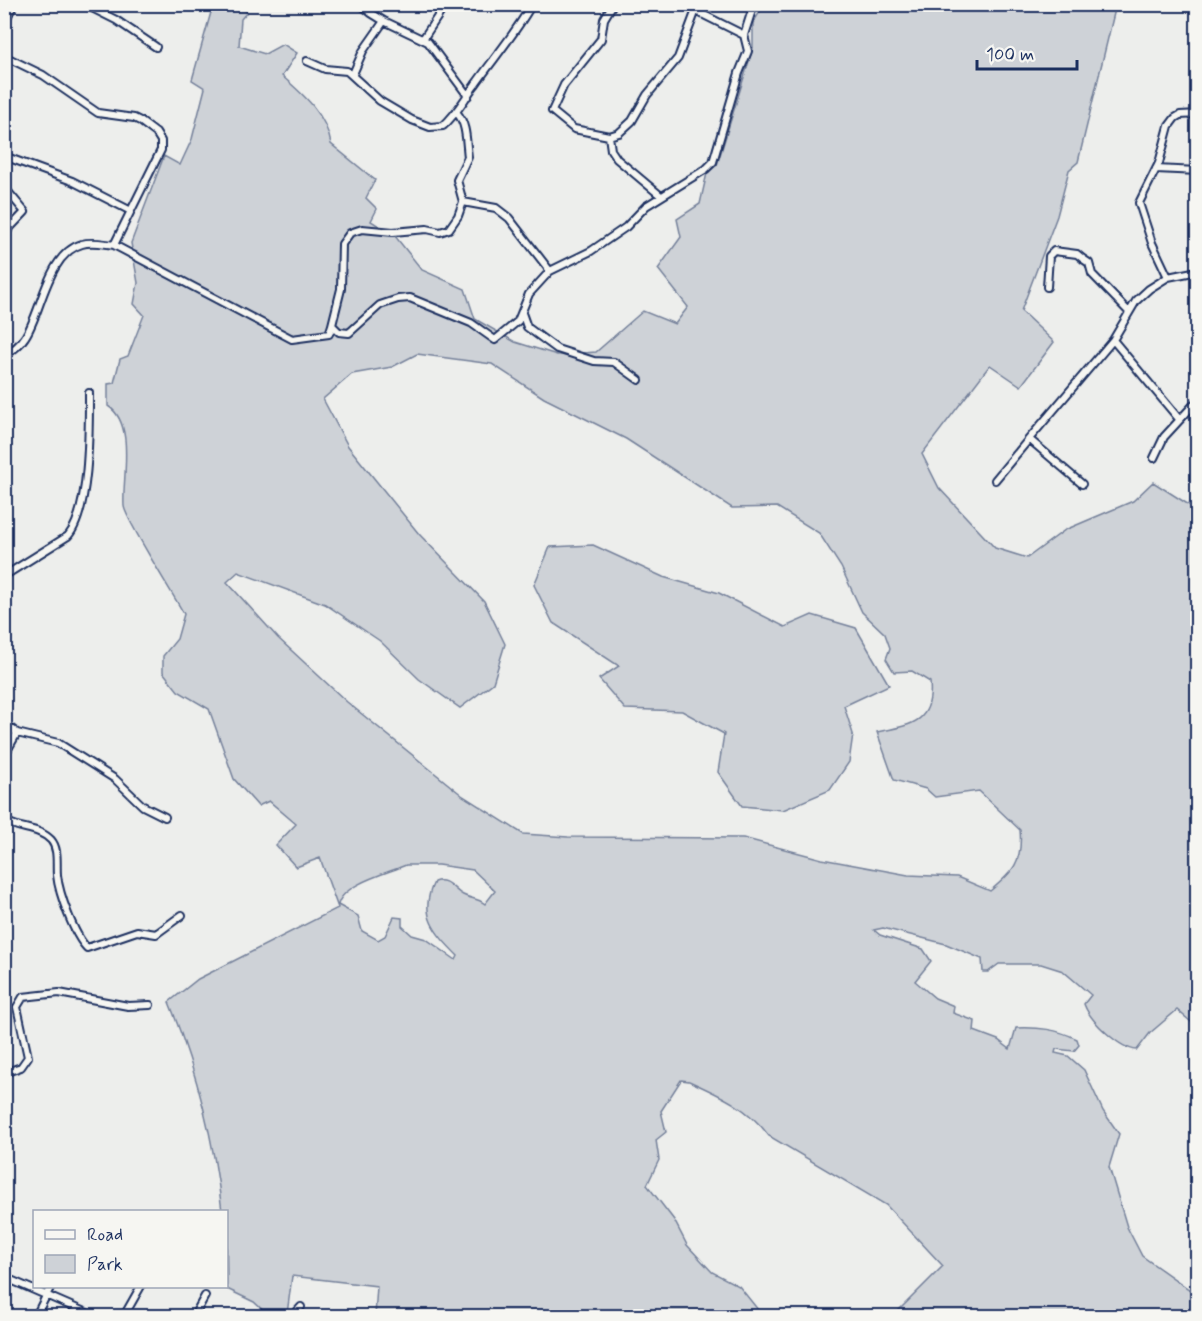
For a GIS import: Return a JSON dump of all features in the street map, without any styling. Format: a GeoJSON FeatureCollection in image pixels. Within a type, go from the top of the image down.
{"type":"FeatureCollection","features":[{"type":"Feature","properties":{"kind":"street"},"geometry":{"type":"LineString","coordinates":[[4,24],[14,4]]}},
{"type":"Feature","properties":{"kind":"street"},"geometry":{"type":"LineString","coordinates":[[84,4],[116,20],[156,46]]}},
{"type":"Feature","properties":{"kind":"street"},"geometry":{"type":"LineString","coordinates":[[360,4],[384,21],[423,39],[468,96]]}},
{"type":"Feature","properties":{"kind":"street"},"geometry":{"type":"LineString","coordinates":[[370,4],[371,13]]}},
{"type":"Feature","properties":{"kind":"street"},"geometry":{"type":"LineString","coordinates":[[423,39],[446,4]]}},
{"type":"Feature","properties":{"kind":"street"},"geometry":{"type":"LineString","coordinates":[[307,61],[325,69],[339,68],[353,74],[380,101],[430,127],[443,126],[457,113],[500,54],[532,4]]}},
{"type":"Feature","properties":{"kind":"street"},"geometry":{"type":"LineString","coordinates":[[613,4],[604,19],[601,39],[564,85],[552,111],[574,129],[609,136],[626,128],[647,95],[678,58],[694,7],[744,35]]}},
{"type":"Feature","properties":{"kind":"street"},"geometry":{"type":"LineString","coordinates":[[332,325],[339,332],[349,333],[380,305],[410,298],[471,323],[495,340],[507,333],[518,321],[529,294],[550,271],[565,266],[626,227],[646,206],[706,170],[713,162],[739,73],[748,51],[744,35],[754,4]]}},
{"type":"Feature","properties":{"kind":"street"},"geometry":{"type":"LineString","coordinates":[[353,74],[363,51],[384,21]]}},
{"type":"Feature","properties":{"kind":"street"},"geometry":{"type":"LineString","coordinates":[[4,56],[43,75],[98,113],[134,118],[156,133],[161,141],[160,150],[114,245]]}},
{"type":"Feature","properties":{"kind":"street"},"geometry":{"type":"LineString","coordinates":[[4,356],[26,336],[43,292],[62,258],[79,245],[114,245],[292,339],[330,334],[341,289],[342,244],[350,233],[362,229],[393,232],[427,229],[440,232],[448,229],[458,216],[463,202],[457,180],[468,157],[464,145],[466,134],[463,119],[457,113]]}},
{"type":"Feature","properties":{"kind":"street"},"geometry":{"type":"LineString","coordinates":[[1168,278],[1152,243],[1139,204],[1165,149],[1169,126],[1174,117],[1197,114]]}},
{"type":"Feature","properties":{"kind":"street"},"geometry":{"type":"LineString","coordinates":[[609,136],[611,150],[617,159],[661,196]]}},
{"type":"Feature","properties":{"kind":"street"},"geometry":{"type":"LineString","coordinates":[[4,156],[72,181],[131,211]]}},
{"type":"Feature","properties":{"kind":"street"},"geometry":{"type":"LineString","coordinates":[[1156,169],[1197,171]]}},
{"type":"Feature","properties":{"kind":"street"},"geometry":{"type":"LineString","coordinates":[[4,187],[25,212],[4,234]]}},
{"type":"Feature","properties":{"kind":"street"},"geometry":{"type":"LineString","coordinates":[[463,202],[496,208],[509,218],[550,271]]}},
{"type":"Feature","properties":{"kind":"street"},"geometry":{"type":"LineString","coordinates":[[1047,287],[1049,256],[1053,251],[1077,254],[1089,263],[1092,274],[1129,312]]}},
{"type":"Feature","properties":{"kind":"street"},"geometry":{"type":"LineString","coordinates":[[995,480],[1113,340],[1129,312],[1149,289],[1168,278],[1197,271]]}},
{"type":"Feature","properties":{"kind":"street"},"geometry":{"type":"LineString","coordinates":[[521,312],[527,327],[556,349],[594,361],[614,362],[639,380]]}},
{"type":"Feature","properties":{"kind":"street"},"geometry":{"type":"LineString","coordinates":[[1113,340],[1179,419]]}},
{"type":"Feature","properties":{"kind":"street"},"geometry":{"type":"LineString","coordinates":[[4,576],[68,536],[75,528],[83,497],[89,433],[89,393]]}},
{"type":"Feature","properties":{"kind":"street"},"geometry":{"type":"LineString","coordinates":[[1154,458],[1164,437],[1197,400]]}},
{"type":"Feature","properties":{"kind":"street"},"geometry":{"type":"LineString","coordinates":[[1029,439],[1082,484]]}},
{"type":"Feature","properties":{"kind":"street"},"geometry":{"type":"LineString","coordinates":[[4,723],[17,733],[58,743],[115,778],[143,806],[165,817]]}},
{"type":"Feature","properties":{"kind":"street"},"geometry":{"type":"LineString","coordinates":[[4,756],[17,733]]}},
{"type":"Feature","properties":{"kind":"street"},"geometry":{"type":"LineString","coordinates":[[4,820],[11,825],[32,830],[51,840],[56,850],[57,878],[72,924],[87,948],[137,931],[156,934],[182,915]]}},
{"type":"Feature","properties":{"kind":"street"},"geometry":{"type":"LineString","coordinates":[[4,1073],[21,1067],[28,1057],[17,1007],[23,997],[59,993],[128,1006],[150,1005]]}},
{"type":"Feature","properties":{"kind":"street"},"geometry":{"type":"LineString","coordinates":[[4,1277],[94,1317]]}},
{"type":"Feature","properties":{"kind":"street"},"geometry":{"type":"LineString","coordinates":[[36,1317],[50,1288]]}},
{"type":"Feature","properties":{"kind":"street"},"geometry":{"type":"LineString","coordinates":[[124,1317],[140,1288]]}},
{"type":"Feature","properties":{"kind":"street"},"geometry":{"type":"LineString","coordinates":[[194,1317],[205,1296]]}},
{"type":"Feature","properties":{"kind":"street"},"geometry":{"type":"LineString","coordinates":[[293,1317],[301,1307]]}},
{"type":"Feature","properties":{"kind":"green space"},"geometry":{"type":"Polygon","coordinates":[[[213,5],[238,5],[247,12],[241,19],[239,46],[265,54],[283,44],[297,53],[282,76],[306,98],[319,114],[331,144],[375,180],[366,198],[377,209],[371,221],[395,236],[422,270],[465,289],[475,319],[515,342],[557,355],[596,352],[643,311],[675,324],[688,307],[658,269],[681,237],[677,219],[700,204],[707,173],[717,165],[753,48],[753,23],[764,5],[1116,5],[1078,162],[1069,170],[1057,216],[1021,311],[1054,342],[1021,386],[990,365],[922,454],[939,488],[995,548],[1027,558],[1065,530],[1133,501],[1153,482],[1197,510],[1197,1027],[1177,1010],[1150,1033],[1137,1050],[1130,1048],[1106,1033],[1092,1018],[1084,1004],[1091,995],[1063,971],[1041,964],[999,964],[988,972],[983,972],[982,959],[946,944],[883,928],[874,930],[880,935],[923,949],[931,961],[915,981],[935,998],[954,1006],[953,1013],[975,1021],[974,1031],[998,1040],[1010,1049],[1016,1028],[1047,1029],[1077,1039],[1079,1045],[1074,1051],[1056,1049],[1055,1053],[1068,1056],[1084,1070],[1103,1111],[1119,1134],[1109,1167],[1127,1227],[1142,1256],[1197,1295],[1197,1316],[893,1316],[943,1266],[886,1205],[769,1136],[761,1126],[733,1103],[689,1081],[681,1080],[661,1111],[666,1132],[656,1140],[659,1160],[647,1185],[674,1220],[687,1245],[712,1272],[739,1286],[763,1316],[375,1316],[377,1286],[292,1276],[287,1314],[269,1316],[254,1302],[227,1289],[228,1210],[222,1210],[203,1105],[188,1053],[169,1002],[198,979],[338,908],[320,858],[296,867],[276,845],[296,824],[269,801],[258,806],[234,779],[209,709],[178,691],[163,672],[163,656],[177,639],[184,614],[141,541],[124,506],[125,438],[117,414],[108,406],[108,384],[114,383],[120,359],[128,356],[144,315],[134,304],[138,283],[131,243],[164,156],[180,165],[192,139],[205,88],[192,80],[213,5]],[[417,354],[392,367],[352,374],[323,399],[348,446],[419,534],[484,601],[505,644],[493,683],[460,708],[419,679],[380,641],[325,604],[238,572],[227,582],[278,638],[347,702],[463,796],[523,834],[568,837],[743,838],[822,859],[908,875],[957,877],[990,891],[1005,878],[1018,858],[1020,830],[979,791],[935,797],[926,789],[894,780],[877,732],[918,720],[928,706],[930,682],[912,671],[894,672],[886,659],[890,648],[885,634],[862,612],[841,567],[819,533],[777,507],[732,508],[626,439],[544,398],[492,364],[417,354]],[[406,865],[378,876],[348,891],[338,905],[358,916],[362,931],[378,940],[385,936],[394,917],[402,918],[402,926],[412,935],[426,939],[456,960],[458,956],[436,931],[428,914],[429,894],[434,882],[446,882],[463,895],[485,904],[495,891],[473,870],[438,865],[406,865]]]}},
{"type":"Feature","properties":{"kind":"green space"},"geometry":{"type":"Polygon","coordinates":[[[593,545],[663,577],[719,593],[785,627],[812,615],[856,628],[889,685],[844,706],[853,734],[849,762],[830,790],[783,810],[742,806],[718,772],[724,734],[682,711],[625,709],[599,679],[619,666],[553,623],[534,585],[550,547],[593,545]]]}}]}
